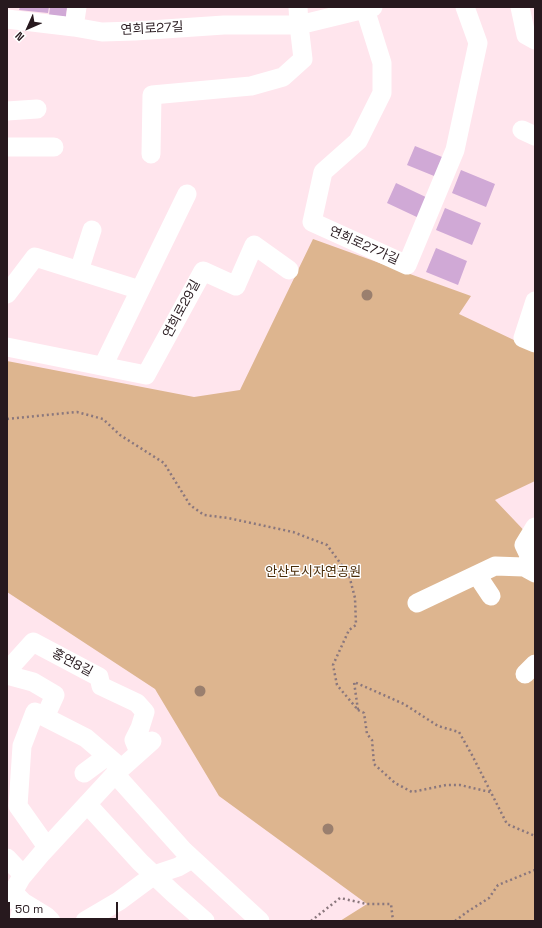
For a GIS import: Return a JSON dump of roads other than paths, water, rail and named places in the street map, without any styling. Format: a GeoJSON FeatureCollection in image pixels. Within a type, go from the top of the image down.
{"type":"FeatureCollection","features":[{"type":"Feature","properties":{"kind":"street"},"geometry":{"type":"LineString","coordinates":[[74,27],[77,7]]}},
{"type":"Feature","properties":{"kind":"street","name":"연희로27가길"},"geometry":{"type":"LineString","coordinates":[[369,8],[382,63],[382,93],[358,141],[323,172],[312,222],[407,265],[455,150],[478,43],[464,7]]}},
{"type":"Feature","properties":{"kind":"street"},"geometry":{"type":"LineString","coordinates":[[520,7],[526,35],[535,40]]}},
{"type":"Feature","properties":{"kind":"street","name":"연희로27길"},"geometry":{"type":"LineString","coordinates":[[7,19],[102,32],[135,31],[224,25],[369,8]]}},
{"type":"Feature","properties":{"kind":"street"},"geometry":{"type":"LineString","coordinates":[[151,154],[152,95],[251,86],[283,76],[303,59],[298,16]]}},
{"type":"Feature","properties":{"kind":"street"},"geometry":{"type":"LineString","coordinates":[[7,111],[37,109]]}},
{"type":"Feature","properties":{"kind":"street"},"geometry":{"type":"LineString","coordinates":[[7,147],[54,147]]}},
{"type":"Feature","properties":{"kind":"street"},"geometry":{"type":"LineString","coordinates":[[103,366],[188,194]]}},
{"type":"Feature","properties":{"kind":"street"},"geometry":{"type":"LineString","coordinates":[[79,271],[92,230]]}},
{"type":"Feature","properties":{"kind":"street","name":"연희로29길"},"geometry":{"type":"LineString","coordinates":[[7,347],[146,375],[203,270],[236,286],[254,245],[289,270]]}},
{"type":"Feature","properties":{"kind":"street"},"geometry":{"type":"LineString","coordinates":[[7,294],[35,257],[140,290]]}},
{"type":"Feature","properties":{"kind":"street"},"geometry":{"type":"LineString","coordinates":[[529,340],[535,301]]}},
{"type":"Feature","properties":{"kind":"street"},"geometry":{"type":"LineString","coordinates":[[535,526],[524,545],[535,568]]}},
{"type":"Feature","properties":{"kind":"street"},"geometry":{"type":"LineString","coordinates":[[418,603],[495,566],[524,567],[535,573]]}},
{"type":"Feature","properties":{"kind":"street"},"geometry":{"type":"LineString","coordinates":[[477,575],[491,596]]}},
{"type":"Feature","properties":{"kind":"street","name":"홍연8길"},"geometry":{"type":"LineString","coordinates":[[7,671],[33,642],[91,672],[99,677],[101,686],[137,703],[145,712],[134,740],[146,746],[118,771],[23,875],[13,892],[15,900]]}},
{"type":"Feature","properties":{"kind":"street"},"geometry":{"type":"LineString","coordinates":[[72,678],[91,672]]}},
{"type":"Feature","properties":{"kind":"street"},"geometry":{"type":"LineString","coordinates":[[7,675],[33,682],[55,695],[45,717]]}},
{"type":"Feature","properties":{"kind":"street"},"geometry":{"type":"LineString","coordinates":[[47,847],[18,806],[22,746],[35,712],[86,738],[107,756],[184,851],[260,921]]}},
{"type":"Feature","properties":{"kind":"street"},"geometry":{"type":"LineString","coordinates":[[84,773],[107,756]]}},
{"type":"Feature","properties":{"kind":"street"},"geometry":{"type":"LineString","coordinates":[[87,804],[140,862],[206,921]]}},
{"type":"Feature","properties":{"kind":"street"},"geometry":{"type":"LineString","coordinates":[[7,858],[23,875]]}},
{"type":"Feature","properties":{"kind":"street"},"geometry":{"type":"LineString","coordinates":[[85,921],[119,900],[154,875],[178,867],[192,859]]}},
{"type":"Feature","properties":{"kind":"street"},"geometry":{"type":"LineString","coordinates":[[15,900],[19,921]]}},
{"type":"Feature","properties":{"kind":"street"},"geometry":{"type":"LineString","coordinates":[[15,900],[46,916],[51,921]]}},
{"type":"Feature","properties":{"kind":"park label","name":"안산도시자연공원"},"geometry":{"type":"Point","coordinates":[313,572]}}]}
